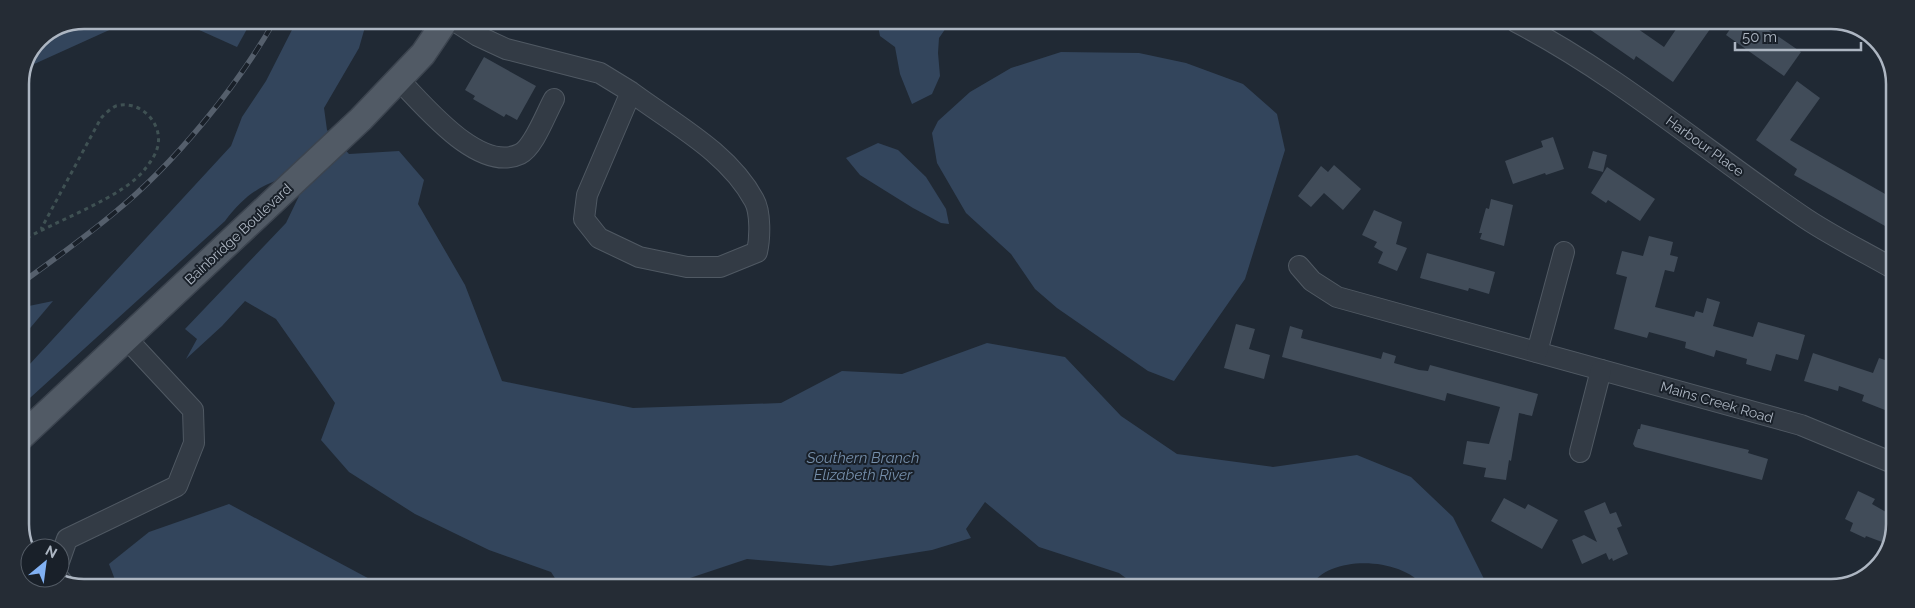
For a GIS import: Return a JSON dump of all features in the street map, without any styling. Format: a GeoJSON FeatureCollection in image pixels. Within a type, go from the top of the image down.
{"type":"FeatureCollection","features":[{"type":"Feature","properties":{"kind":"main road","name":"Bainbridge Boulevard"},"geometry":{"type":"LineString","coordinates":[[29,430],[338,140],[423,54],[440,29]]}},
{"type":"Feature","properties":{"kind":"street"},"geometry":{"type":"LineString","coordinates":[[467,29],[506,49],[600,72],[632,92],[726,161],[756,201],[760,237],[757,252],[720,267],[687,267],[639,256],[599,238],[584,219],[587,195],[632,92]]}},
{"type":"Feature","properties":{"kind":"street","name":"Harbour Place"},"geometry":{"type":"LineString","coordinates":[[1529,29],[1558,44],[1595,68],[1803,217],[1886,264]]}},
{"type":"Feature","properties":{"kind":"street"},"geometry":{"type":"LineString","coordinates":[[399,80],[447,129],[468,144],[504,158],[521,154],[532,142],[554,99]]}},
{"type":"Feature","properties":{"kind":"street"},"geometry":{"type":"LineString","coordinates":[[1537,352],[1564,252]]}},
{"type":"Feature","properties":{"kind":"street","name":"Mains Creek Road"},"geometry":{"type":"LineString","coordinates":[[1299,266],[1312,281],[1337,297],[1801,425],[1886,460]]}},
{"type":"Feature","properties":{"kind":"street"},"geometry":{"type":"LineString","coordinates":[[69,538],[177,486],[194,444],[193,410],[127,339]]}},
{"type":"Feature","properties":{"kind":"street"},"geometry":{"type":"LineString","coordinates":[[1580,452],[1601,370]]}},
{"type":"Feature","properties":{"kind":"path"},"geometry":{"type":"LineString","coordinates":[[29,236],[118,192],[144,170],[157,149],[158,130],[148,114],[133,105],[115,106],[101,118],[41,229]]}},
{"type":"Feature","properties":{"kind":"water"},"geometry":{"type":"Polygon","coordinates":[[[84,29],[112,29],[32,65],[38,53],[45,45],[63,33],[84,29]]]}},
{"type":"Feature","properties":{"kind":"water"},"geometry":{"type":"Polygon","coordinates":[[[197,29],[247,29],[237,47],[197,29]]]}},
{"type":"Feature","properties":{"kind":"water","name":"Southern Branch Elizabeth River"},"geometry":{"type":"Polygon","coordinates":[[[292,29],[364,29],[359,48],[324,108],[327,130],[349,154],[399,151],[424,180],[418,204],[465,285],[502,381],[633,408],[781,403],[842,371],[902,374],[987,343],[1065,357],[1121,416],[1177,454],[1273,467],[1357,455],[1411,477],[1453,517],[1484,579],[1416,579],[1400,570],[1366,563],[1333,569],[1317,579],[1127,579],[1119,573],[1039,547],[985,502],[966,529],[971,538],[932,550],[831,566],[747,559],[687,579],[556,579],[551,572],[489,550],[415,514],[349,472],[321,440],[335,403],[276,319],[245,301],[222,326],[186,359],[197,339],[185,329],[286,223],[299,196],[283,178],[257,190],[244,200],[225,221],[29,399],[29,365],[231,146],[242,117],[266,81],[292,29]]]}},
{"type":"Feature","properties":{"kind":"water"},"geometry":{"type":"Polygon","coordinates":[[[879,29],[945,29],[939,38],[940,76],[932,94],[912,104],[900,74],[895,47],[880,36],[879,29]]]}},
{"type":"Feature","properties":{"kind":"water"},"geometry":{"type":"Polygon","coordinates":[[[1061,52],[1139,53],[1186,63],[1243,84],[1277,114],[1285,150],[1245,279],[1174,381],[1148,371],[1057,308],[1035,289],[1011,254],[966,213],[937,163],[932,133],[938,121],[970,92],[1011,68],[1061,52]]]}},
{"type":"Feature","properties":{"kind":"water"},"geometry":{"type":"Polygon","coordinates":[[[878,143],[898,150],[926,177],[946,209],[949,224],[941,223],[913,208],[860,175],[846,158],[878,143]]]}},
{"type":"Feature","properties":{"kind":"water"},"geometry":{"type":"Polygon","coordinates":[[[53,301],[29,329],[29,306],[53,301]]]}},
{"type":"Feature","properties":{"kind":"water"},"geometry":{"type":"Polygon","coordinates":[[[229,504],[370,579],[115,579],[109,564],[149,532],[229,504]]]}},
{"type":"Feature","properties":{"kind":"building"},"geometry":{"type":"Polygon","coordinates":[[[1589,29],[1638,29],[1664,47],[1676,29],[1710,29],[1673,82],[1636,56],[1634,60],[1589,29]]]}},
{"type":"Feature","properties":{"kind":"building"},"geometry":{"type":"Polygon","coordinates":[[[1730,29],[1767,29],[1801,52],[1784,76],[1726,35],[1730,29]]]}},
{"type":"Feature","properties":{"kind":"building"},"geometry":{"type":"Polygon","coordinates":[[[484,57],[536,86],[517,120],[506,114],[504,117],[473,99],[475,96],[465,90],[484,57]]]}},
{"type":"Feature","properties":{"kind":"building"},"geometry":{"type":"Polygon","coordinates":[[[1797,81],[1820,98],[1790,140],[1886,194],[1886,227],[1794,175],[1797,169],[1756,140],[1797,81]]]}},
{"type":"Feature","properties":{"kind":"building"},"geometry":{"type":"Polygon","coordinates":[[[1553,137],[1564,169],[1546,175],[1545,173],[1513,184],[1505,161],[1543,147],[1541,141],[1553,137]]]}},
{"type":"Feature","properties":{"kind":"building"},"geometry":{"type":"Polygon","coordinates":[[[1593,151],[1607,155],[1603,172],[1588,168],[1593,151]]]}},
{"type":"Feature","properties":{"kind":"building"},"geometry":{"type":"Polygon","coordinates":[[[1334,165],[1361,189],[1343,210],[1324,193],[1311,207],[1298,196],[1321,166],[1328,172],[1334,165]]]}},
{"type":"Feature","properties":{"kind":"building"},"geometry":{"type":"Polygon","coordinates":[[[1607,167],[1655,199],[1640,221],[1608,200],[1606,203],[1591,193],[1607,167]]]}},
{"type":"Feature","properties":{"kind":"building"},"geometry":{"type":"Polygon","coordinates":[[[1491,199],[1513,205],[1504,246],[1480,239],[1482,233],[1479,233],[1486,208],[1489,209],[1491,199]]]}},
{"type":"Feature","properties":{"kind":"building"},"geometry":{"type":"Polygon","coordinates":[[[1374,210],[1402,222],[1396,244],[1407,248],[1397,271],[1378,263],[1383,252],[1374,247],[1377,242],[1362,235],[1374,210]]]}},
{"type":"Feature","properties":{"kind":"building"},"geometry":{"type":"Polygon","coordinates":[[[1649,236],[1673,242],[1670,255],[1678,257],[1674,272],[1665,270],[1655,307],[1694,317],[1696,311],[1703,313],[1707,298],[1720,302],[1713,326],[1753,337],[1758,322],[1805,335],[1798,360],[1776,354],[1771,371],[1746,364],[1747,359],[1716,350],[1714,357],[1685,348],[1686,342],[1649,332],[1647,338],[1614,329],[1627,277],[1616,274],[1622,251],[1643,256],[1649,236]]]}},
{"type":"Feature","properties":{"kind":"building"},"geometry":{"type":"Polygon","coordinates":[[[1427,253],[1495,272],[1489,294],[1469,288],[1468,291],[1420,278],[1427,253]]]}},
{"type":"Feature","properties":{"kind":"building"},"geometry":{"type":"Polygon","coordinates":[[[1236,324],[1255,329],[1249,349],[1270,355],[1264,379],[1224,368],[1236,324]]]}},
{"type":"Feature","properties":{"kind":"building"},"geometry":{"type":"Polygon","coordinates":[[[1290,326],[1303,330],[1301,338],[1381,359],[1383,352],[1396,356],[1394,363],[1419,370],[1428,371],[1430,365],[1538,394],[1532,416],[1519,413],[1506,480],[1484,477],[1486,468],[1463,464],[1467,441],[1489,444],[1500,407],[1447,393],[1445,401],[1282,357],[1290,326]]]}},
{"type":"Feature","properties":{"kind":"building"},"geometry":{"type":"Polygon","coordinates":[[[1813,353],[1873,373],[1879,358],[1886,360],[1886,407],[1885,410],[1862,401],[1864,395],[1839,386],[1838,391],[1804,381],[1813,353]]]}},
{"type":"Feature","properties":{"kind":"building"},"geometry":{"type":"Polygon","coordinates":[[[1641,424],[1749,450],[1748,453],[1768,459],[1762,480],[1635,447],[1633,444],[1641,424]]]}},
{"type":"Feature","properties":{"kind":"building"},"geometry":{"type":"Polygon","coordinates":[[[1858,491],[1875,499],[1872,504],[1886,512],[1886,531],[1883,542],[1866,536],[1865,538],[1850,531],[1853,523],[1845,519],[1858,491]]]}},
{"type":"Feature","properties":{"kind":"building"},"geometry":{"type":"Polygon","coordinates":[[[1504,498],[1525,509],[1528,504],[1558,520],[1542,549],[1491,521],[1504,498]]]}},
{"type":"Feature","properties":{"kind":"building"},"geometry":{"type":"Polygon","coordinates":[[[1605,502],[1610,514],[1616,512],[1622,526],[1617,528],[1628,554],[1613,561],[1612,558],[1609,560],[1606,553],[1582,564],[1572,540],[1584,535],[1597,542],[1584,511],[1605,502]]]}},
{"type":"Feature","properties":{"kind":"railway"},"geometry":{"type":"LineString","coordinates":[[29,277],[103,222],[159,172],[223,98],[270,29]]}}]}
